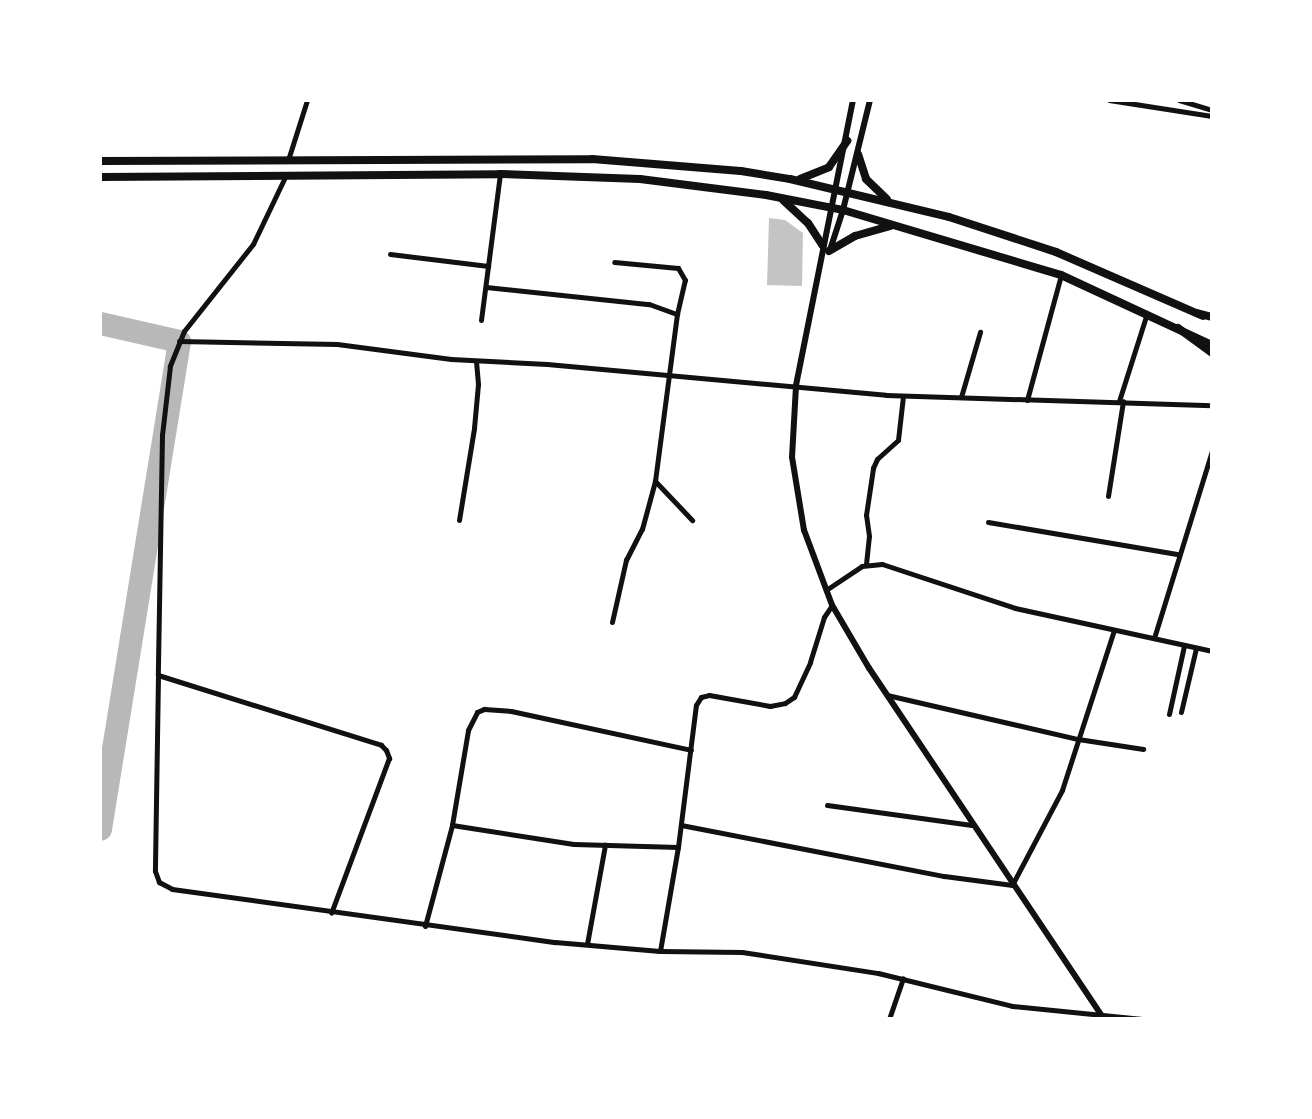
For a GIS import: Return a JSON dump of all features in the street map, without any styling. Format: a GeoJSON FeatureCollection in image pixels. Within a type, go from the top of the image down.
{"type":"FeatureCollection","features":[{"type":"Feature","properties":{"kind":"main road"},"geometry":{"type":"LineString","coordinates":[[790,179],[811,177],[829,167],[847,141]]}},
{"type":"Feature","properties":{"kind":"main road"},"geometry":{"type":"LineString","coordinates":[[858,154],[866,179],[874,189],[896,203]]}},
{"type":"Feature","properties":{"kind":"main road"},"geometry":{"type":"LineString","coordinates":[[100,161],[614,160],[728,170],[790,179],[949,217],[1056,252],[1212,319]]}},
{"type":"Feature","properties":{"kind":"main road"},"geometry":{"type":"LineString","coordinates":[[100,177],[500,174],[640,179],[780,198],[843,210],[1061,275],[1212,345]]}},
{"type":"Feature","properties":{"kind":"main road"},"geometry":{"type":"LineString","coordinates":[[780,198],[808,223],[826,249],[864,232],[894,226]]}},
{"type":"Feature","properties":{"kind":"main road"},"geometry":{"type":"LineString","coordinates":[[1178,328],[1212,353]]}},
{"type":"Feature","properties":{"kind":"street"},"geometry":{"type":"LineString","coordinates":[[288,160],[307,100]]}},
{"type":"Feature","properties":{"kind":"street"},"geometry":{"type":"LineString","coordinates":[[853,100],[847,141],[830,207],[826,249],[796,386],[792,457],[798,505],[832,605],[972,825],[1102,1017]]}},
{"type":"Feature","properties":{"kind":"street"},"geometry":{"type":"LineString","coordinates":[[826,249],[843,210],[870,100]]}},
{"type":"Feature","properties":{"kind":"street"},"geometry":{"type":"LineString","coordinates":[[1109,100],[1212,116]]}},
{"type":"Feature","properties":{"kind":"street"},"geometry":{"type":"LineString","coordinates":[[1178,100],[1212,110]]}},
{"type":"Feature","properties":{"kind":"street"},"geometry":{"type":"LineString","coordinates":[[481,320],[500,174]]}},
{"type":"Feature","properties":{"kind":"street"},"geometry":{"type":"LineString","coordinates":[[285,177],[253,244],[178,341],[170,366],[162,435],[155,871],[159,882],[172,890],[425,926],[660,951],[742,952],[903,978],[1004,1004],[1055,1012],[1142,1019]]}},
{"type":"Feature","properties":{"kind":"street"},"geometry":{"type":"LineString","coordinates":[[390,254],[488,266]]}},
{"type":"Feature","properties":{"kind":"street"},"geometry":{"type":"LineString","coordinates":[[612,622],[626,560],[642,529],[655,481],[671,376],[677,314],[685,279],[681,270],[614,262]]}},
{"type":"Feature","properties":{"kind":"street"},"geometry":{"type":"LineString","coordinates":[[1027,400],[1061,275]]}},
{"type":"Feature","properties":{"kind":"street"},"geometry":{"type":"LineString","coordinates":[[486,287],[649,304],[677,314]]}},
{"type":"Feature","properties":{"kind":"street"},"geometry":{"type":"LineString","coordinates":[[1108,496],[1121,401],[1147,313]]}},
{"type":"Feature","properties":{"kind":"street"},"geometry":{"type":"LineString","coordinates":[[961,397],[980,331]]}},
{"type":"Feature","properties":{"kind":"street"},"geometry":{"type":"LineString","coordinates":[[178,341],[337,344],[476,361],[903,396],[1212,405]]}},
{"type":"Feature","properties":{"kind":"street"},"geometry":{"type":"LineString","coordinates":[[459,520],[474,428],[478,384],[476,361]]}},
{"type":"Feature","properties":{"kind":"street"},"geometry":{"type":"LineString","coordinates":[[866,564],[869,536],[866,514],[873,468],[877,459],[898,440],[903,396]]}},
{"type":"Feature","properties":{"kind":"street"},"geometry":{"type":"LineString","coordinates":[[1154,638],[1212,451]]}},
{"type":"Feature","properties":{"kind":"street"},"geometry":{"type":"LineString","coordinates":[[655,481],[692,520]]}},
{"type":"Feature","properties":{"kind":"street"},"geometry":{"type":"LineString","coordinates":[[988,522],[1178,554]]}},
{"type":"Feature","properties":{"kind":"street"},"geometry":{"type":"LineString","coordinates":[[826,590],[853,570],[866,564],[882,564],[1015,608],[1212,651]]}},
{"type":"Feature","properties":{"kind":"street"},"geometry":{"type":"LineString","coordinates":[[660,951],[678,848],[696,705],[701,697],[709,695],[771,706],[785,703],[794,697],[810,662],[824,617],[832,605]]}},
{"type":"Feature","properties":{"kind":"street"},"geometry":{"type":"LineString","coordinates":[[1012,885],[1062,790],[1114,630]]}},
{"type":"Feature","properties":{"kind":"street"},"geometry":{"type":"LineString","coordinates":[[1169,714],[1184,646]]}},
{"type":"Feature","properties":{"kind":"street"},"geometry":{"type":"LineString","coordinates":[[1181,712],[1196,648]]}},
{"type":"Feature","properties":{"kind":"street"},"geometry":{"type":"LineString","coordinates":[[158,675],[381,745],[386,750],[389,758],[331,913]]}},
{"type":"Feature","properties":{"kind":"street"},"geometry":{"type":"LineString","coordinates":[[887,695],[1078,739],[1143,749]]}},
{"type":"Feature","properties":{"kind":"street"},"geometry":{"type":"LineString","coordinates":[[425,926],[452,825],[468,730],[477,712],[484,709],[512,711],[691,750]]}},
{"type":"Feature","properties":{"kind":"street"},"geometry":{"type":"LineString","coordinates":[[827,804],[972,825]]}},
{"type":"Feature","properties":{"kind":"street"},"geometry":{"type":"LineString","coordinates":[[452,825],[575,844],[678,848]]}},
{"type":"Feature","properties":{"kind":"street"},"geometry":{"type":"LineString","coordinates":[[681,825],[944,876],[1012,885]]}},
{"type":"Feature","properties":{"kind":"street"},"geometry":{"type":"LineString","coordinates":[[587,944],[605,845]]}},
{"type":"Feature","properties":{"kind":"street"},"geometry":{"type":"LineString","coordinates":[[889,1019],[903,978]]}},
{"type":"Feature","properties":{"kind":"building"},"geometry":{"type":"Polygon","coordinates":[[[769,218],[785,220],[803,233],[802,286],[767,285],[769,218]]]}},
{"type":"Feature","properties":{"kind":"taxiway"},"geometry":{"type":"LineString","coordinates":[[100,323],[179,341],[100,829]]}}]}
